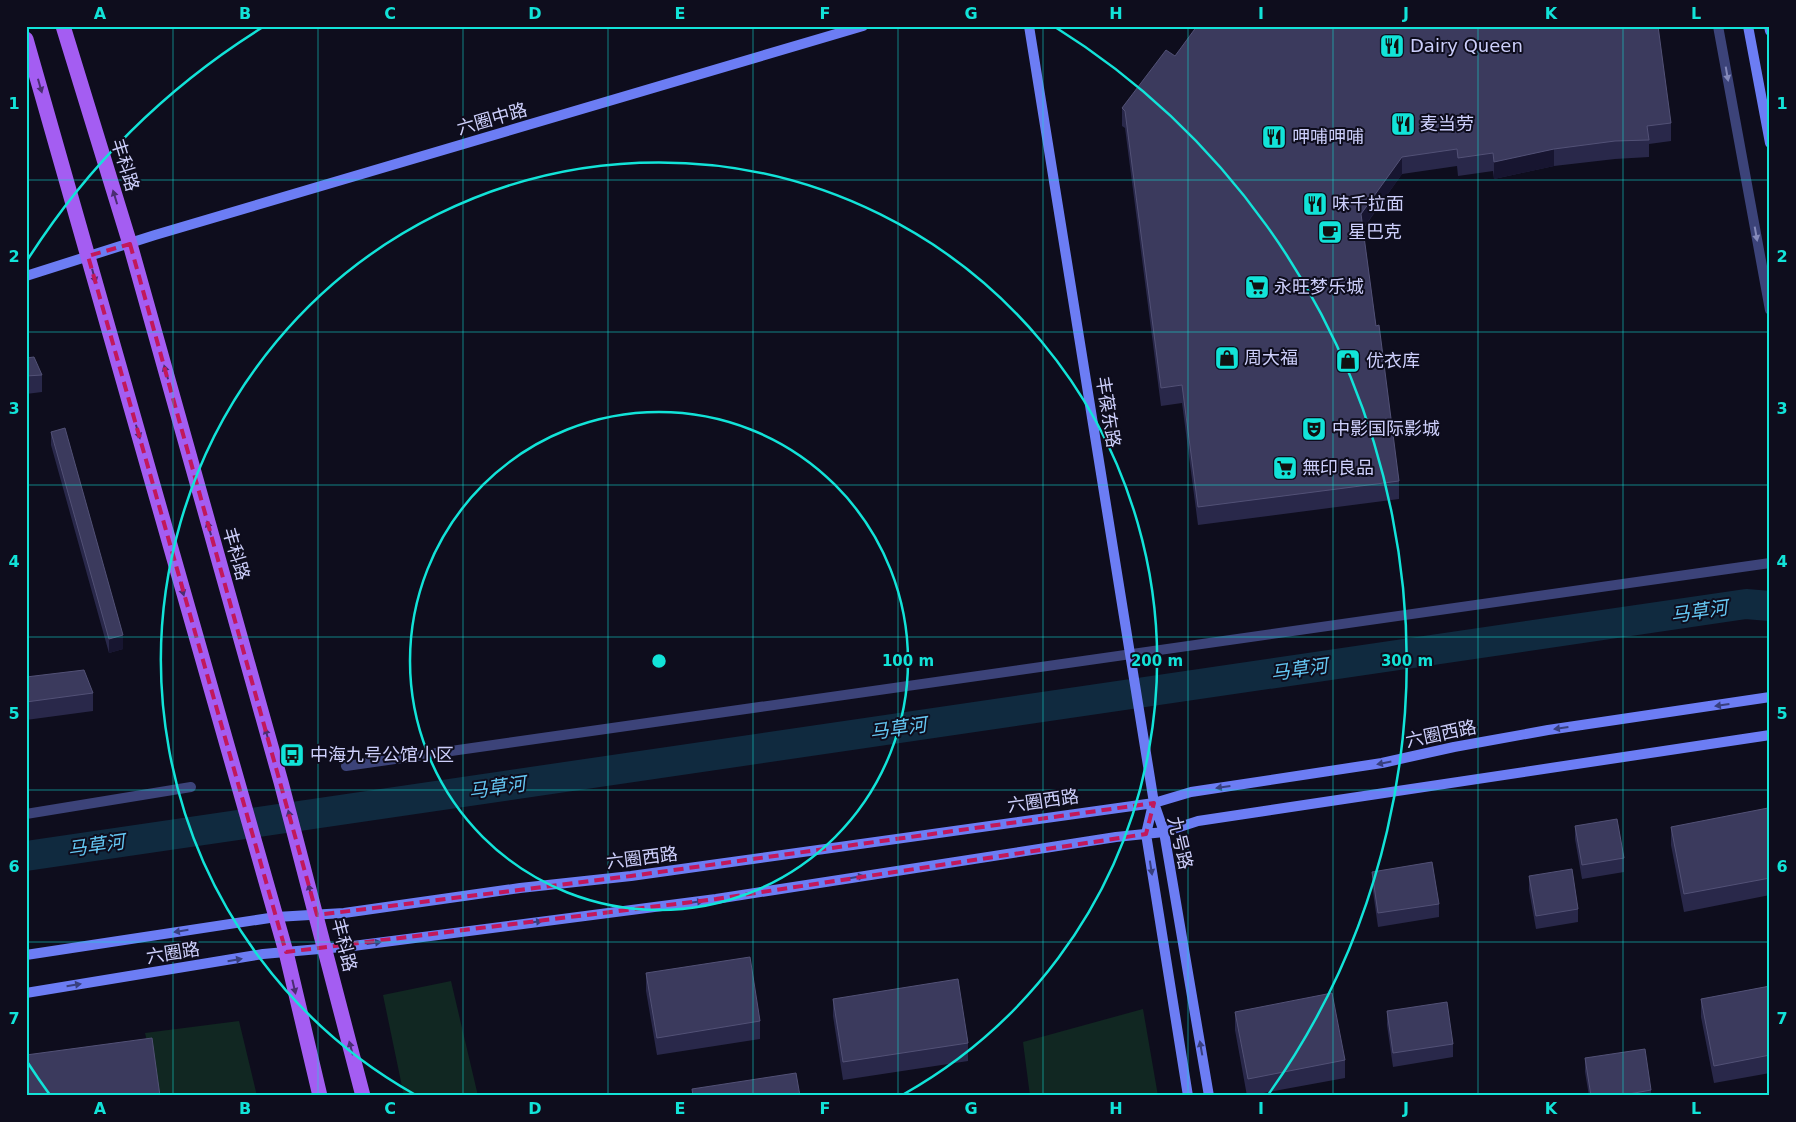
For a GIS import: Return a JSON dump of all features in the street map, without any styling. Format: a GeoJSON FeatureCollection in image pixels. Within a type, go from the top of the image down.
{"type":"FeatureCollection","features":[{"type":"Feature","properties":{"kind":"main road","name":"丰科路"},"geometry":{"type":"LineString","coordinates":[[63,26],[130,244],[281,782],[363,1096]]}},
{"type":"Feature","properties":{"kind":"main road","name":"六圈中路"},"geometry":{"type":"LineString","coordinates":[[26,276],[165,232],[863,26]]}},
{"type":"Feature","properties":{"kind":"main road","name":"丰葆东路"},"geometry":{"type":"LineString","coordinates":[[1029,26],[1154,803]]}},
{"type":"Feature","properties":{"kind":"main road"},"geometry":{"type":"LineString","coordinates":[[1748,26],[1770,143]]}},
{"type":"Feature","properties":{"kind":"main road"},"geometry":{"type":"LineString","coordinates":[[1769,26],[1770,32]]}},
{"type":"Feature","properties":{"kind":"main road"},"geometry":{"type":"LineString","coordinates":[[26,39],[286,952],[320,1096]]}},
{"type":"Feature","properties":{"kind":"main road","name":"六圈西路"},"geometry":{"type":"LineString","coordinates":[[317,915],[520,888],[631,876],[1154,803],[1191,792],[1382,763],[1454,747],[1548,730],[1770,697]]}},
{"type":"Feature","properties":{"kind":"main road"},"geometry":{"type":"LineString","coordinates":[[325,947],[353,946],[716,899],[1116,837],[1164,832],[1198,821],[1770,735]]}},
{"type":"Feature","properties":{"kind":"main road","name":"九号路"},"geometry":{"type":"LineString","coordinates":[[1154,803],[1164,832],[1209,1096]]}},
{"type":"Feature","properties":{"kind":"main road","name":"九号路"},"geometry":{"type":"LineString","coordinates":[[1154,803],[1146,834],[1188,1096]]}},
{"type":"Feature","properties":{"kind":"main road","name":"六圈路"},"geometry":{"type":"LineString","coordinates":[[26,955],[276,917],[317,915]]}},
{"type":"Feature","properties":{"kind":"main road","name":"六圈路"},"geometry":{"type":"LineString","coordinates":[[26,993],[325,947]]}},
{"type":"Feature","properties":{"kind":"main road"},"geometry":{"type":"LineString","coordinates":[[356,1068],[370,1096]]}},
{"type":"Feature","properties":{"kind":"street"},"geometry":{"type":"LineString","coordinates":[[1718,26],[1770,310]]}},
{"type":"Feature","properties":{"kind":"street"},"geometry":{"type":"LineString","coordinates":[[346,766],[1770,563]]}},
{"type":"Feature","properties":{"kind":"street"},"geometry":{"type":"LineString","coordinates":[[26,814],[191,787]]}},
{"type":"Feature","properties":{"kind":"highlighted area"},"geometry":{"type":"Polygon","coordinates":[[[130,244],[317,915],[631,876],[1154,803],[1146,834],[716,899],[286,952],[88,256],[130,244]]]}},
{"type":"Feature","properties":{"kind":"green space"},"geometry":{"type":"Polygon","coordinates":[[[451,981],[478,1096],[404,1096],[383,995],[451,981]]]}},
{"type":"Feature","properties":{"kind":"green space"},"geometry":{"type":"Polygon","coordinates":[[[1143,1009],[1158,1096],[1030,1096],[1023,1042],[1143,1009]]]}},
{"type":"Feature","properties":{"kind":"green space"},"geometry":{"type":"Polygon","coordinates":[[[239,1021],[257,1096],[160,1096],[145,1033],[239,1021]]]}},
{"type":"Feature","properties":{"kind":"building","name":"永旺梦乐城"},"geometry":{"type":"Polygon","coordinates":[[[1197,26],[1658,26],[1671,123],[1647,126],[1649,140],[1615,141],[1554,149],[1494,162],[1493,153],[1458,158],[1457,149],[1402,157],[1361,214],[1376,326],[1379,325],[1399,481],[1198,507],[1182,385],[1161,388],[1125,111],[1122,108],[1166,50],[1175,56],[1197,26]]]}},
{"type":"Feature","properties":{"kind":"building"},"geometry":{"type":"Polygon","coordinates":[[[34,357],[42,375],[26,376],[26,358],[34,357]]]}},
{"type":"Feature","properties":{"kind":"building"},"geometry":{"type":"Polygon","coordinates":[[[65,428],[123,635],[109,639],[51,432],[65,428]]]}},
{"type":"Feature","properties":{"kind":"building"},"geometry":{"type":"Polygon","coordinates":[[[84,670],[93,693],[26,702],[26,677],[84,670]]]}},
{"type":"Feature","properties":{"kind":"building"},"geometry":{"type":"Polygon","coordinates":[[[1768,808],[1770,816],[1770,878],[1684,894],[1671,827],[1768,808]]]}},
{"type":"Feature","properties":{"kind":"building"},"geometry":{"type":"Polygon","coordinates":[[[1617,819],[1624,858],[1582,865],[1575,826],[1617,819]]]}},
{"type":"Feature","properties":{"kind":"building"},"geometry":{"type":"Polygon","coordinates":[[[1432,862],[1439,904],[1378,913],[1372,872],[1432,862]]]}},
{"type":"Feature","properties":{"kind":"building"},"geometry":{"type":"Polygon","coordinates":[[[1572,869],[1578,909],[1536,916],[1529,876],[1572,869]]]}},
{"type":"Feature","properties":{"kind":"building"},"geometry":{"type":"Polygon","coordinates":[[[750,957],[760,1021],[657,1038],[646,973],[750,957]]]}},
{"type":"Feature","properties":{"kind":"building"},"geometry":{"type":"Polygon","coordinates":[[[958,979],[968,1043],[843,1062],[833,999],[958,979]]]}},
{"type":"Feature","properties":{"kind":"building"},"geometry":{"type":"Polygon","coordinates":[[[1770,986],[1770,1055],[1714,1066],[1701,999],[1770,986]]]}},
{"type":"Feature","properties":{"kind":"building"},"geometry":{"type":"Polygon","coordinates":[[[1332,993],[1345,1060],[1248,1079],[1235,1012],[1332,993]]]}},
{"type":"Feature","properties":{"kind":"building"},"geometry":{"type":"Polygon","coordinates":[[[1447,1002],[1453,1044],[1393,1053],[1387,1011],[1447,1002]]]}},
{"type":"Feature","properties":{"kind":"building"},"geometry":{"type":"Polygon","coordinates":[[[152,1038],[160,1096],[29,1095],[26,1055],[152,1038]]]}},
{"type":"Feature","properties":{"kind":"building"},"geometry":{"type":"Polygon","coordinates":[[[1645,1049],[1651,1090],[1618,1096],[1591,1096],[1585,1058],[1645,1049]]]}},
{"type":"Feature","properties":{"kind":"building"},"geometry":{"type":"Polygon","coordinates":[[[796,1073],[800,1096],[693,1096],[692,1089],[796,1073]]]}},
{"type":"Feature","properties":{"kind":"waterway","name":"马草河"},"geometry":{"type":"LineString","coordinates":[[26,856],[1746,604],[1770,606]]}},
{"type":"Feature","properties":{"kind":"place","name":"Dairy Queen"},"geometry":{"type":"Point","coordinates":[1392,46]}},
{"type":"Feature","properties":{"kind":"place","name":"麦当劳"},"geometry":{"type":"Point","coordinates":[1403,124]}},
{"type":"Feature","properties":{"kind":"place","name":"呷哺呷哺"},"geometry":{"type":"Point","coordinates":[1274,137]}},
{"type":"Feature","properties":{"kind":"place","name":"味千拉面"},"geometry":{"type":"Point","coordinates":[1315,204]}},
{"type":"Feature","properties":{"kind":"place","name":"星巴克"},"geometry":{"type":"Point","coordinates":[1330,232]}},
{"type":"Feature","properties":{"kind":"place","name":"永旺梦乐城"},"geometry":{"type":"Point","coordinates":[1257,287]}},
{"type":"Feature","properties":{"kind":"place","name":"周大福"},"geometry":{"type":"Point","coordinates":[1227,358]}},
{"type":"Feature","properties":{"kind":"place","name":"优衣库"},"geometry":{"type":"Point","coordinates":[1348,361]}},
{"type":"Feature","properties":{"kind":"place","name":"中影国际影城"},"geometry":{"type":"Point","coordinates":[1314,429]}},
{"type":"Feature","properties":{"kind":"place","name":"無印良品"},"geometry":{"type":"Point","coordinates":[1285,468]}},
{"type":"Feature","properties":{"kind":"place","name":"中海九号公馆小区"},"geometry":{"type":"Point","coordinates":[292,755]}}]}
